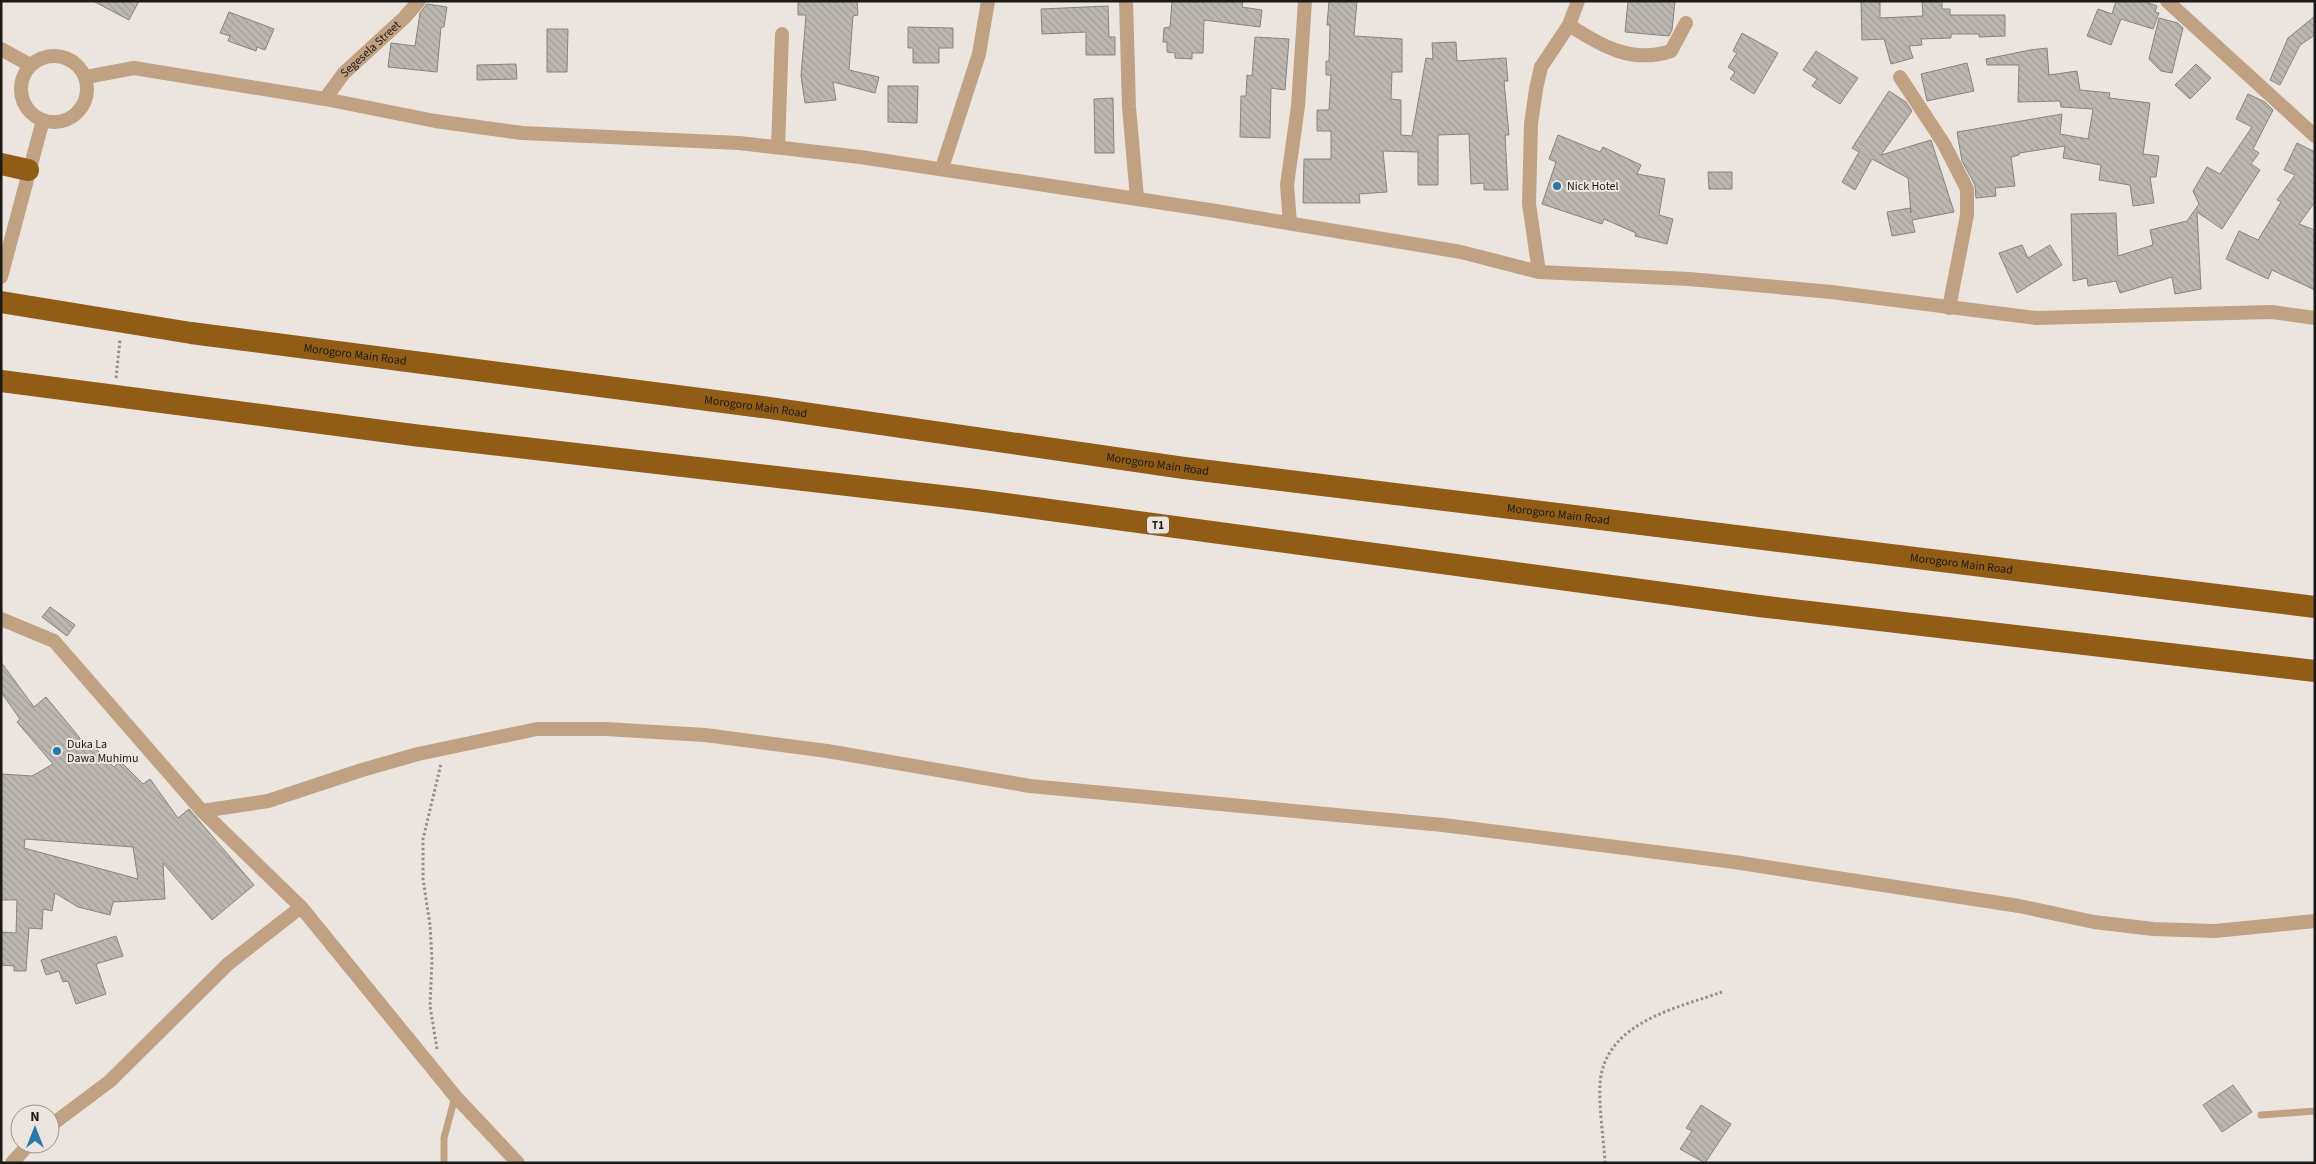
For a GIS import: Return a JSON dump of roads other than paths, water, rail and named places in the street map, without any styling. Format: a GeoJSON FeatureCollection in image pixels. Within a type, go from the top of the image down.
{"type":"FeatureCollection","features":[{"type":"Feature","properties":{"kind":"highway"},"geometry":{"type":"LineString","coordinates":[[1,164],[28,170]]}},
{"type":"Feature","properties":{"kind":"highway","name":"Morogoro Main Road"},"geometry":{"type":"LineString","coordinates":[[1,302],[122,322],[762,407],[1184,468],[2315,607]]}},
{"type":"Feature","properties":{"kind":"highway","name":"T1"},"geometry":{"type":"LineString","coordinates":[[1,381],[413,436],[986,501],[1769,608],[2315,671]]}},
{"type":"Feature","properties":{"kind":"street","name":"Segesela Street"},"geometry":{"type":"LineString","coordinates":[[325,99],[344,73],[404,18],[418,1]]}},
{"type":"Feature","properties":{"kind":"street"},"geometry":{"type":"LineString","coordinates":[[942,168],[980,54],[988,1]]}},
{"type":"Feature","properties":{"kind":"street"},"geometry":{"type":"LineString","coordinates":[[1126,1],[1129,107],[1137,198]]}},
{"type":"Feature","properties":{"kind":"street"},"geometry":{"type":"LineString","coordinates":[[1290,223],[1287,185],[1298,106],[1305,1]]}},
{"type":"Feature","properties":{"kind":"street"},"geometry":{"type":"LineString","coordinates":[[1538,272],[1529,204],[1532,115],[1541,67],[1569,25],[1578,7],[1578,1]]}},
{"type":"Feature","properties":{"kind":"street"},"geometry":{"type":"LineString","coordinates":[[2167,1],[2315,136]]}},
{"type":"Feature","properties":{"kind":"street"},"geometry":{"type":"LineString","coordinates":[[1569,25],[1610,50],[1634,56],[1658,55],[1671,51],[1686,23]]}},
{"type":"Feature","properties":{"kind":"street"},"geometry":{"type":"LineString","coordinates":[[778,147],[782,34]]}},
{"type":"Feature","properties":{"kind":"street"},"geometry":{"type":"LineString","coordinates":[[1,49],[30,65]]}},
{"type":"Feature","properties":{"kind":"street"},"geometry":{"type":"LineString","coordinates":[[47,56],[66,57],[81,69],[86,77],[87,96],[78,112],[61,121],[43,120],[34,116],[23,100],[21,82],[30,65],[47,56]]}},
{"type":"Feature","properties":{"kind":"street"},"geometry":{"type":"LineString","coordinates":[[86,77],[134,68],[325,99],[435,121],[522,133],[739,143],[942,168],[1137,198],[1461,252],[1538,272],[1689,279],[1831,292],[2036,318],[2272,312],[2315,318]]}},
{"type":"Feature","properties":{"kind":"street"},"geometry":{"type":"LineString","coordinates":[[1900,77],[1944,144],[1966,190],[1967,216],[1949,308]]}},
{"type":"Feature","properties":{"kind":"street"},"geometry":{"type":"LineString","coordinates":[[1,277],[28,170],[43,120]]}},
{"type":"Feature","properties":{"kind":"street"},"geometry":{"type":"LineString","coordinates":[[1,619],[54,641],[202,811],[301,907],[455,1096],[518,1163]]}},
{"type":"Feature","properties":{"kind":"street"},"geometry":{"type":"LineString","coordinates":[[202,811],[268,801],[362,770],[537,728],[606,728],[705,735],[828,751],[1030,786],[1416,822],[1734,862],[2019,906],[2094,922],[2153,929],[2215,931],[2315,921]]}},
{"type":"Feature","properties":{"kind":"street"},"geometry":{"type":"LineString","coordinates":[[60,1118],[110,1081],[228,964],[301,907]]}},
{"type":"Feature","properties":{"kind":"lane"},"geometry":{"type":"LineString","coordinates":[[444,1163],[444,1138],[455,1096]]}},
{"type":"Feature","properties":{"kind":"lane"},"geometry":{"type":"LineString","coordinates":[[2261,1115],[2315,1111]]}},
{"type":"Feature","properties":{"kind":"place","name":"Nick Hotel"},"geometry":{"type":"Point","coordinates":[1557,186]}},
{"type":"Feature","properties":{"kind":"place","name":"Duka La Dawa Muhimu"},"geometry":{"type":"Point","coordinates":[57,751]}}]}
